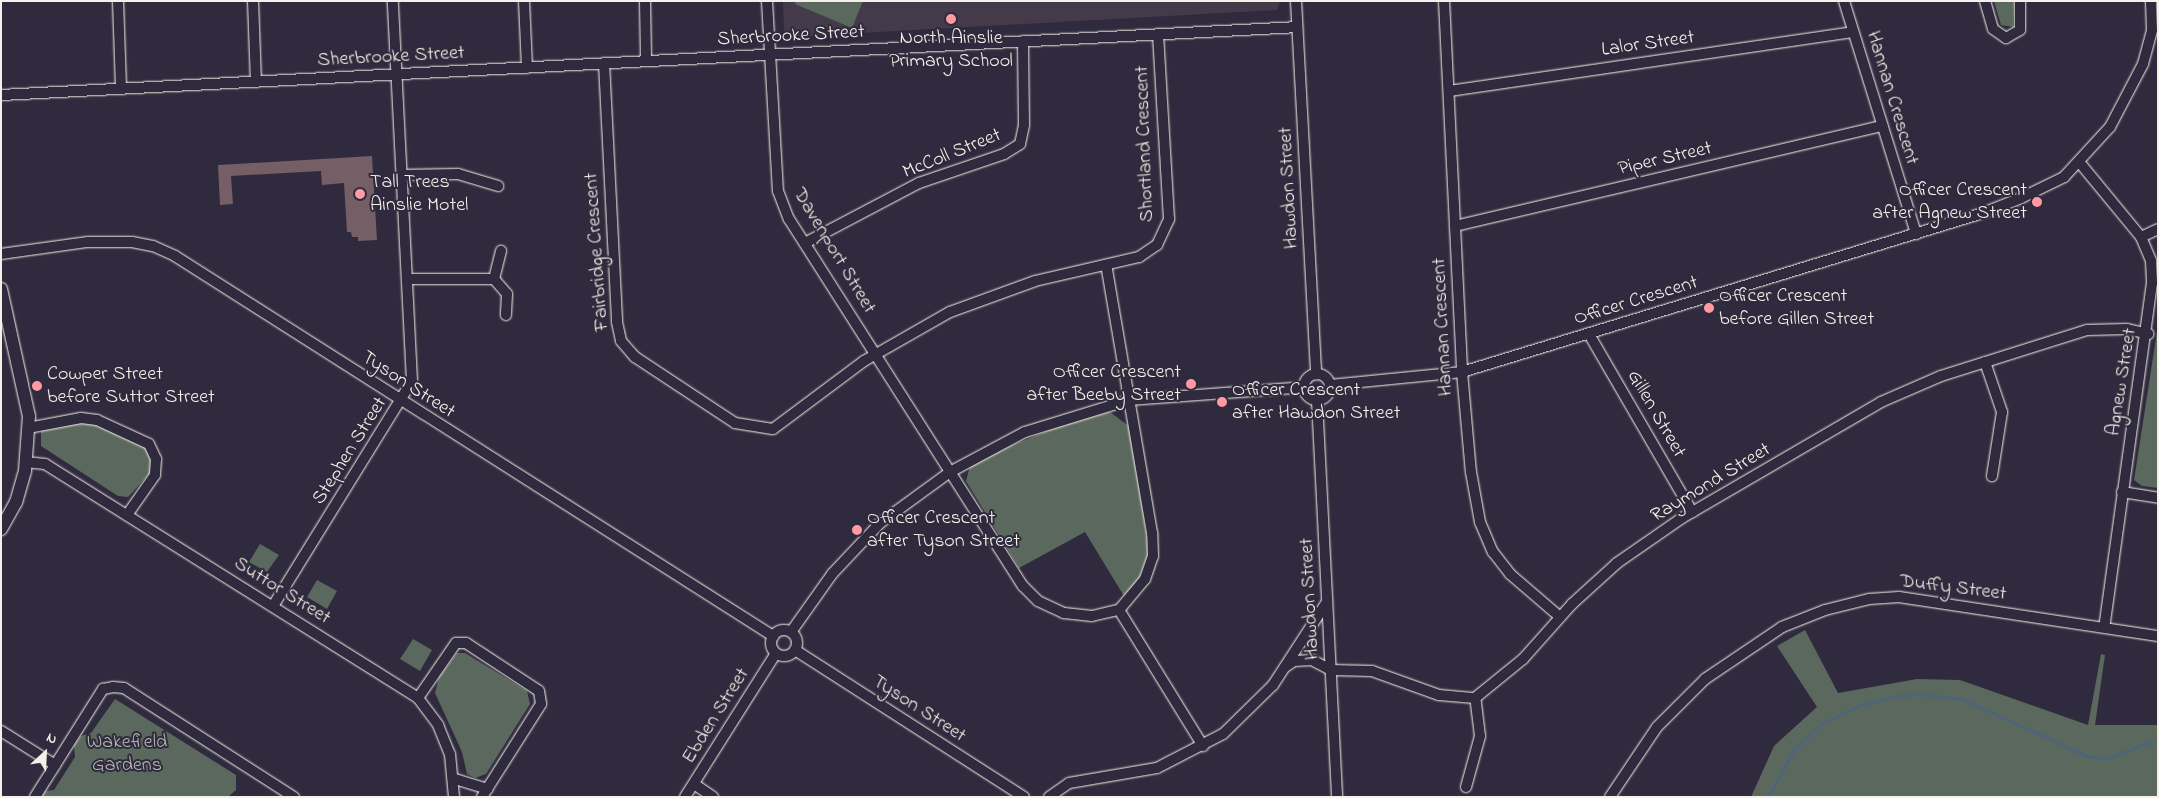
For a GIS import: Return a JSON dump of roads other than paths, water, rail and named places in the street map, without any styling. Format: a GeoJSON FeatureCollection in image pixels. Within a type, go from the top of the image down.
{"type":"FeatureCollection","features":[{"type":"Feature","properties":{"kind":"street"},"geometry":{"type":"LineString","coordinates":[[118,1],[120,89]]}},
{"type":"Feature","properties":{"kind":"street"},"geometry":{"type":"LineString","coordinates":[[253,1],[256,82]]}},
{"type":"Feature","properties":{"kind":"street","name":"Stephen Street"},"geometry":{"type":"LineString","coordinates":[[273,606],[401,402],[412,381],[393,1]]}},
{"type":"Feature","properties":{"kind":"street"},"geometry":{"type":"LineString","coordinates":[[524,1],[527,68]]}},
{"type":"Feature","properties":{"kind":"street"},"geometry":{"type":"LineString","coordinates":[[645,1],[646,61]]}},
{"type":"Feature","properties":{"kind":"street","name":"Davenport Street"},"geometry":{"type":"LineString","coordinates":[[767,1],[778,191],[805,244],[1023,586],[1038,601],[1064,613],[1092,616],[1119,610]]}},
{"type":"Feature","properties":{"kind":"street","name":"Hawdon Street"},"geometry":{"type":"LineString","coordinates":[[1296,1],[1316,374]]}},
{"type":"Feature","properties":{"kind":"street","name":"Hannan Crescent"},"geometry":{"type":"LineString","coordinates":[[1444,1],[1462,372],[1471,472],[1480,522],[1493,552],[1510,574],[1560,617]]}},
{"type":"Feature","properties":{"kind":"street","name":"Hannan Crescent"},"geometry":{"type":"LineString","coordinates":[[1844,1],[1916,234]]}},
{"type":"Feature","properties":{"kind":"street"},"geometry":{"type":"LineString","coordinates":[[1985,1],[1995,32],[2006,38],[2020,30],[2020,1]]}},
{"type":"Feature","properties":{"kind":"street","name":"Officer Crescent"},"geometry":{"type":"LineString","coordinates":[[1330,385],[1462,372],[1916,234],[2021,198],[2064,177],[2080,163],[2126,101],[2143,64],[2155,30],[2151,1]]}},
{"type":"Feature","properties":{"kind":"street","name":"Sherbrooke Street"},"geometry":{"type":"LineString","coordinates":[[1,96],[1297,27]]}},
{"type":"Feature","properties":{"kind":"street","name":"Lalor Street"},"geometry":{"type":"LineString","coordinates":[[1448,91],[1853,32]]}},
{"type":"Feature","properties":{"kind":"street","name":"Shortland Crescent"},"geometry":{"type":"LineString","coordinates":[[875,354],[950,312],[1036,281],[1106,266],[1150,252],[1162,238],[1169,219],[1158,34]]}},
{"type":"Feature","properties":{"kind":"street","name":"McColl Street"},"geometry":{"type":"LineString","coordinates":[[805,244],[918,183],[1004,154],[1020,144],[1024,125],[1023,41]]}},
{"type":"Feature","properties":{"kind":"street","name":"Fairbridge Crescent"},"geometry":{"type":"LineString","coordinates":[[604,64],[617,322],[621,341],[635,357],[735,423],[773,429],[875,354]]}},
{"type":"Feature","properties":{"kind":"street","name":"Piper Street"},"geometry":{"type":"LineString","coordinates":[[1455,226],[1882,126]]}},
{"type":"Feature","properties":{"kind":"street","name":"Agnew Street"},"geometry":{"type":"LineString","coordinates":[[2080,163],[2141,237],[2152,276],[2148,334],[2122,492],[2104,627]]}},
{"type":"Feature","properties":{"kind":"street"},"geometry":{"type":"LineString","coordinates":[[402,175],[458,174],[498,186]]}},
{"type":"Feature","properties":{"kind":"street"},"geometry":{"type":"LineString","coordinates":[[2141,237],[2158,229]]}},
{"type":"Feature","properties":{"kind":"street","name":"Tyson Street"},"geometry":{"type":"LineString","coordinates":[[1,254],[88,242],[153,246],[175,256],[401,402],[773,636]]}},
{"type":"Feature","properties":{"kind":"street"},"geometry":{"type":"LineString","coordinates":[[494,279],[501,250]]}},
{"type":"Feature","properties":{"kind":"street"},"geometry":{"type":"LineString","coordinates":[[1106,266],[1152,533],[1153,556],[1145,579],[1119,610],[1203,746]]}},
{"type":"Feature","properties":{"kind":"street"},"geometry":{"type":"LineString","coordinates":[[407,279],[494,279],[508,294],[506,314]]}},
{"type":"Feature","properties":{"kind":"street"},"geometry":{"type":"LineString","coordinates":[[1,529],[16,502],[26,462],[28,428],[25,387],[2,293]]}},
{"type":"Feature","properties":{"kind":"street","name":"Raymond Street"},"geometry":{"type":"LineString","coordinates":[[1475,698],[1523,659],[1560,617],[1617,563],[1692,512],[1881,402],[1985,362],[2087,330],[2127,329],[2148,334]]}},
{"type":"Feature","properties":{"kind":"street","name":"Gillen Street"},"geometry":{"type":"LineString","coordinates":[[1589,334],[1692,512]]}},
{"type":"Feature","properties":{"kind":"street"},"geometry":{"type":"LineString","coordinates":[[1985,362],[2002,412],[1992,476]]}},
{"type":"Feature","properties":{"kind":"street"},"geometry":{"type":"LineString","coordinates":[[1316,374],[1325,377],[1330,385],[1327,395],[1317,400],[1308,396],[1304,387],[1306,379],[1316,374]]}},
{"type":"Feature","properties":{"kind":"street"},"geometry":{"type":"LineString","coordinates":[[791,632],[832,574],[880,523],[947,468],[1025,432],[1129,400],[1304,387]]}},
{"type":"Feature","properties":{"kind":"street","name":"Hawdon Street"},"geometry":{"type":"LineString","coordinates":[[1317,400],[1337,797]]}},
{"type":"Feature","properties":{"kind":"street"},"geometry":{"type":"LineString","coordinates":[[28,428],[81,418],[97,420],[149,444],[156,459],[155,475],[127,515]]}},
{"type":"Feature","properties":{"kind":"street","name":"Suttor Street"},"geometry":{"type":"LineString","coordinates":[[26,462],[45,464],[418,698],[447,747],[454,779],[454,797]]}},
{"type":"Feature","properties":{"kind":"street"},"geometry":{"type":"LineString","coordinates":[[2122,492],[2158,498]]}},
{"type":"Feature","properties":{"kind":"street","name":"Duffy Street"},"geometry":{"type":"LineString","coordinates":[[1610,797],[1657,727],[1705,679],[1782,627],[1825,610],[1869,599],[1900,597],[2158,636]]}},
{"type":"Feature","properties":{"kind":"street"},"geometry":{"type":"LineString","coordinates":[[1049,797],[1061,786],[1157,768],[1203,746],[1248,712],[1285,667],[1327,602]]}},
{"type":"Feature","properties":{"kind":"street"},"geometry":{"type":"LineString","coordinates":[[784,630],[791,632],[796,638],[795,650],[787,656],[776,653],[772,646],[773,636],[784,630]]}},
{"type":"Feature","properties":{"kind":"street"},"geometry":{"type":"LineString","coordinates":[[418,698],[451,646],[466,643],[539,691],[541,704],[485,793],[454,779]]}},
{"type":"Feature","properties":{"kind":"street","name":"Tyson Street"},"geometry":{"type":"LineString","coordinates":[[795,650],[1024,797]]}},
{"type":"Feature","properties":{"kind":"street","name":"Ebden Street"},"geometry":{"type":"LineString","coordinates":[[686,797],[776,653]]}},
{"type":"Feature","properties":{"kind":"street"},"geometry":{"type":"LineString","coordinates":[[1285,667],[1309,660],[1331,670],[1372,671],[1438,695],[1475,698],[1480,736],[1466,787]]}},
{"type":"Feature","properties":{"kind":"street"},"geometry":{"type":"LineString","coordinates":[[35,797],[104,689],[113,686],[124,688],[294,797]]}},
{"type":"Feature","properties":{"kind":"street"},"geometry":{"type":"LineString","coordinates":[[1,731],[55,765]]}},
{"type":"Feature","properties":{"kind":"street"},"geometry":{"type":"LineString","coordinates":[[694,784],[713,797]]}},
{"type":"Feature","properties":{"kind":"waterway"},"geometry":{"type":"LineString","coordinates":[[1768,797],[1793,751],[1822,723],[1858,706],[1892,697],[1917,694],[1962,699],[2087,756],[2105,759],[2158,739]]}},
{"type":"Feature","properties":{"kind":"place","name":"North Ainslie Primary School"},"geometry":{"type":"Point","coordinates":[951,19]}},
{"type":"Feature","properties":{"kind":"place","name":"Tall Trees Ainslie Motel"},"geometry":{"type":"Point","coordinates":[360,194]}},
{"type":"Feature","properties":{"kind":"place","name":"Officer Crescent after Agnew Street"},"geometry":{"type":"Point","coordinates":[2037,202]}},
{"type":"Feature","properties":{"kind":"place","name":"Officer Crescent before Gillen Street"},"geometry":{"type":"Point","coordinates":[1709,308]}},
{"type":"Feature","properties":{"kind":"place","name":"Officer Crescent after Beeby Street"},"geometry":{"type":"Point","coordinates":[1191,384]}},
{"type":"Feature","properties":{"kind":"place","name":"Cowper Street before Suttor Street"},"geometry":{"type":"Point","coordinates":[37,386]}},
{"type":"Feature","properties":{"kind":"place","name":"Officer Crescent after Hawdon Street"},"geometry":{"type":"Point","coordinates":[1222,402]}},
{"type":"Feature","properties":{"kind":"place","name":"Officer Crescent after Tyson Street"},"geometry":{"type":"Point","coordinates":[857,530]}},
{"type":"Feature","properties":{"kind":"park label","name":"Wakefield Gardens"},"geometry":{"type":"Point","coordinates":[127,754]}}]}
